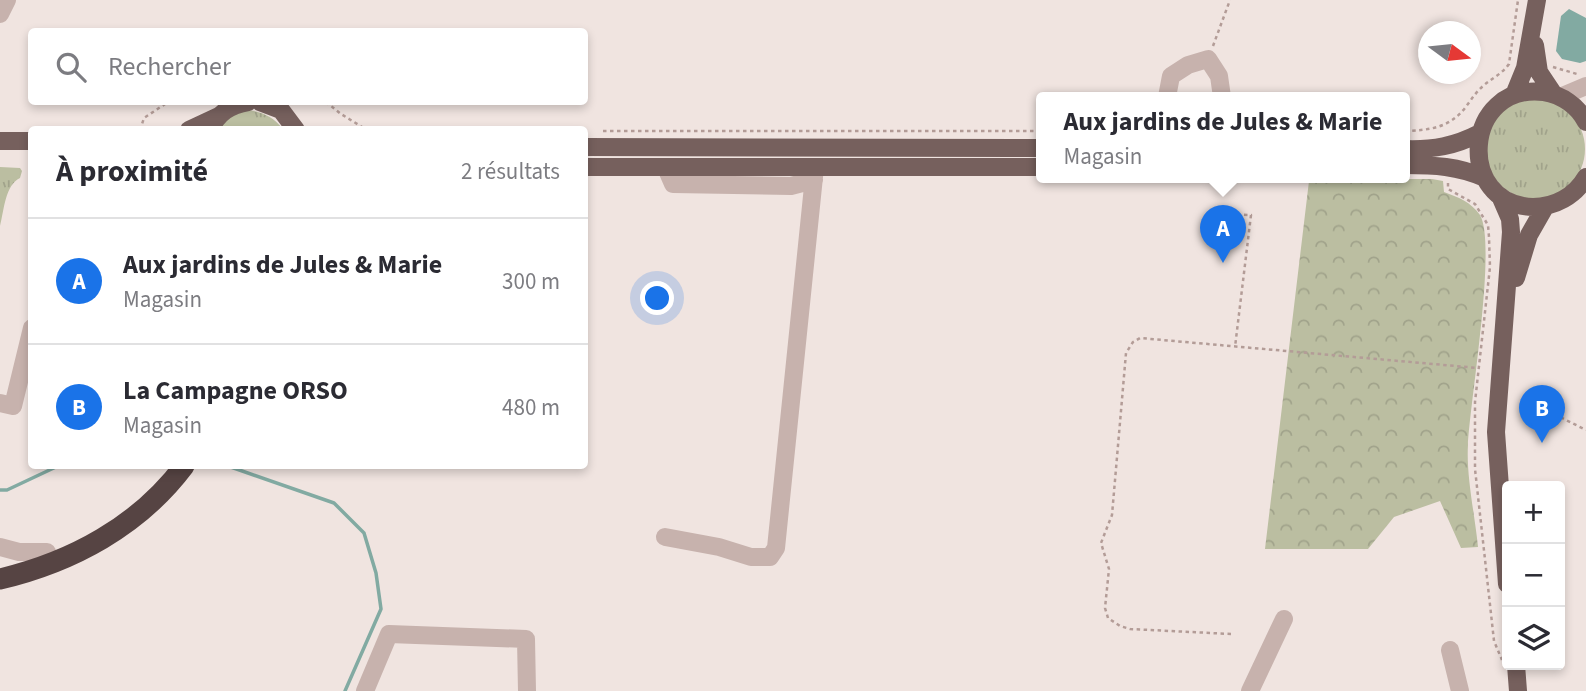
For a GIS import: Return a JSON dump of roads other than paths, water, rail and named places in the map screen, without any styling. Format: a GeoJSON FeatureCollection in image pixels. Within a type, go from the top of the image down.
{"type":"FeatureCollection","features":[{"type":"Feature","properties":{"kind":"highway"},"geometry":{"type":"LineString","coordinates":[[0,566],[47,552],[83,536],[118,513],[164,469]]}},
{"type":"Feature","properties":{"kind":"highway"},"geometry":{"type":"LineString","coordinates":[[0,579],[55,562],[96,542],[137,514],[181,469]]}},
{"type":"Feature","properties":{"kind":"main road"},"geometry":{"type":"LineString","coordinates":[[1514,95],[1525,68],[1537,0]]}},
{"type":"Feature","properties":{"kind":"main road"},"geometry":{"type":"LineString","coordinates":[[1534,21],[1539,72],[1556,95]]}},
{"type":"Feature","properties":{"kind":"main road"},"geometry":{"type":"LineString","coordinates":[[1504,544],[1496,432],[1511,232],[1510,219],[1500,196],[1485,178],[1478,156],[1480,133],[1487,117],[1499,104],[1514,95],[1533,91],[1556,95],[1569,102],[1586,122]]}},
{"type":"Feature","properties":{"kind":"main road"},"geometry":{"type":"LineString","coordinates":[[214,122],[228,108],[238,105]]}},
{"type":"Feature","properties":{"kind":"main road"},"geometry":{"type":"LineString","coordinates":[[268,105],[281,110],[294,126]]}},
{"type":"Feature","properties":{"kind":"main road"},"geometry":{"type":"LineString","coordinates":[[1410,149],[1438,149],[1480,133]]}},
{"type":"Feature","properties":{"kind":"main road"},"geometry":{"type":"LineString","coordinates":[[0,141],[28,141]]}},
{"type":"Feature","properties":{"kind":"main road"},"geometry":{"type":"LineString","coordinates":[[588,147],[1036,148]]}},
{"type":"Feature","properties":{"kind":"main road"},"geometry":{"type":"LineString","coordinates":[[1410,165],[1449,166],[1485,178]]}},
{"type":"Feature","properties":{"kind":"main road"},"geometry":{"type":"LineString","coordinates":[[588,167],[666,167],[815,174],[1036,167]]}},
{"type":"Feature","properties":{"kind":"main road"},"geometry":{"type":"LineString","coordinates":[[1500,196],[1514,204],[1545,206],[1570,195],[1586,179]]}},
{"type":"Feature","properties":{"kind":"main road"},"geometry":{"type":"LineString","coordinates":[[1507,312],[1529,236],[1545,206]]}},
{"type":"Feature","properties":{"kind":"main road"},"geometry":{"type":"LineString","coordinates":[[1516,670],[1518,691]]}},
{"type":"Feature","properties":{"kind":"street"},"geometry":{"type":"LineString","coordinates":[[0,14],[7,0]]}},
{"type":"Feature","properties":{"kind":"street"},"geometry":{"type":"LineString","coordinates":[[1168,92],[1171,76],[1188,65],[1208,59],[1219,76],[1221,92]]}},
{"type":"Feature","properties":{"kind":"street"},"geometry":{"type":"LineString","coordinates":[[1556,95],[1584,81]]}},
{"type":"Feature","properties":{"kind":"street"},"geometry":{"type":"LineString","coordinates":[[665,537],[719,547],[751,557],[769,557],[776,548],[815,174]]}},
{"type":"Feature","properties":{"kind":"street"},"geometry":{"type":"LineString","coordinates":[[0,403],[13,406],[28,344]]}},
{"type":"Feature","properties":{"kind":"street"},"geometry":{"type":"LineString","coordinates":[[0,547],[19,552],[47,552]]}},
{"type":"Feature","properties":{"kind":"street"},"geometry":{"type":"LineString","coordinates":[[1250,691],[1284,619]]}},
{"type":"Feature","properties":{"kind":"street"},"geometry":{"type":"LineString","coordinates":[[365,691],[389,634],[526,639],[527,691]]}},
{"type":"Feature","properties":{"kind":"street"},"geometry":{"type":"LineString","coordinates":[[1450,650],[1460,691]]}},
{"type":"Feature","properties":{"kind":"water"},"geometry":{"type":"Polygon","coordinates":[[[1569,9],[1586,18],[1586,61],[1580,63],[1562,59],[1556,51],[1561,16],[1569,9]]]}},
{"type":"Feature","properties":{"kind":"waterway"},"geometry":{"type":"LineString","coordinates":[[0,490],[7,490],[52,469]]}},
{"type":"Feature","properties":{"kind":"waterway"},"geometry":{"type":"LineString","coordinates":[[237,469],[334,503],[364,533],[376,573],[381,609],[345,691]]}},
{"type":"Feature","properties":{"kind":"place","name":"Aux jardins de Jules & Marie"},"geometry":{"type":"Point","coordinates":[1223,263]}},
{"type":"Feature","properties":{"kind":"place","name":"La Campagne ORSO"},"geometry":{"type":"Point","coordinates":[1542,443]}}]}
